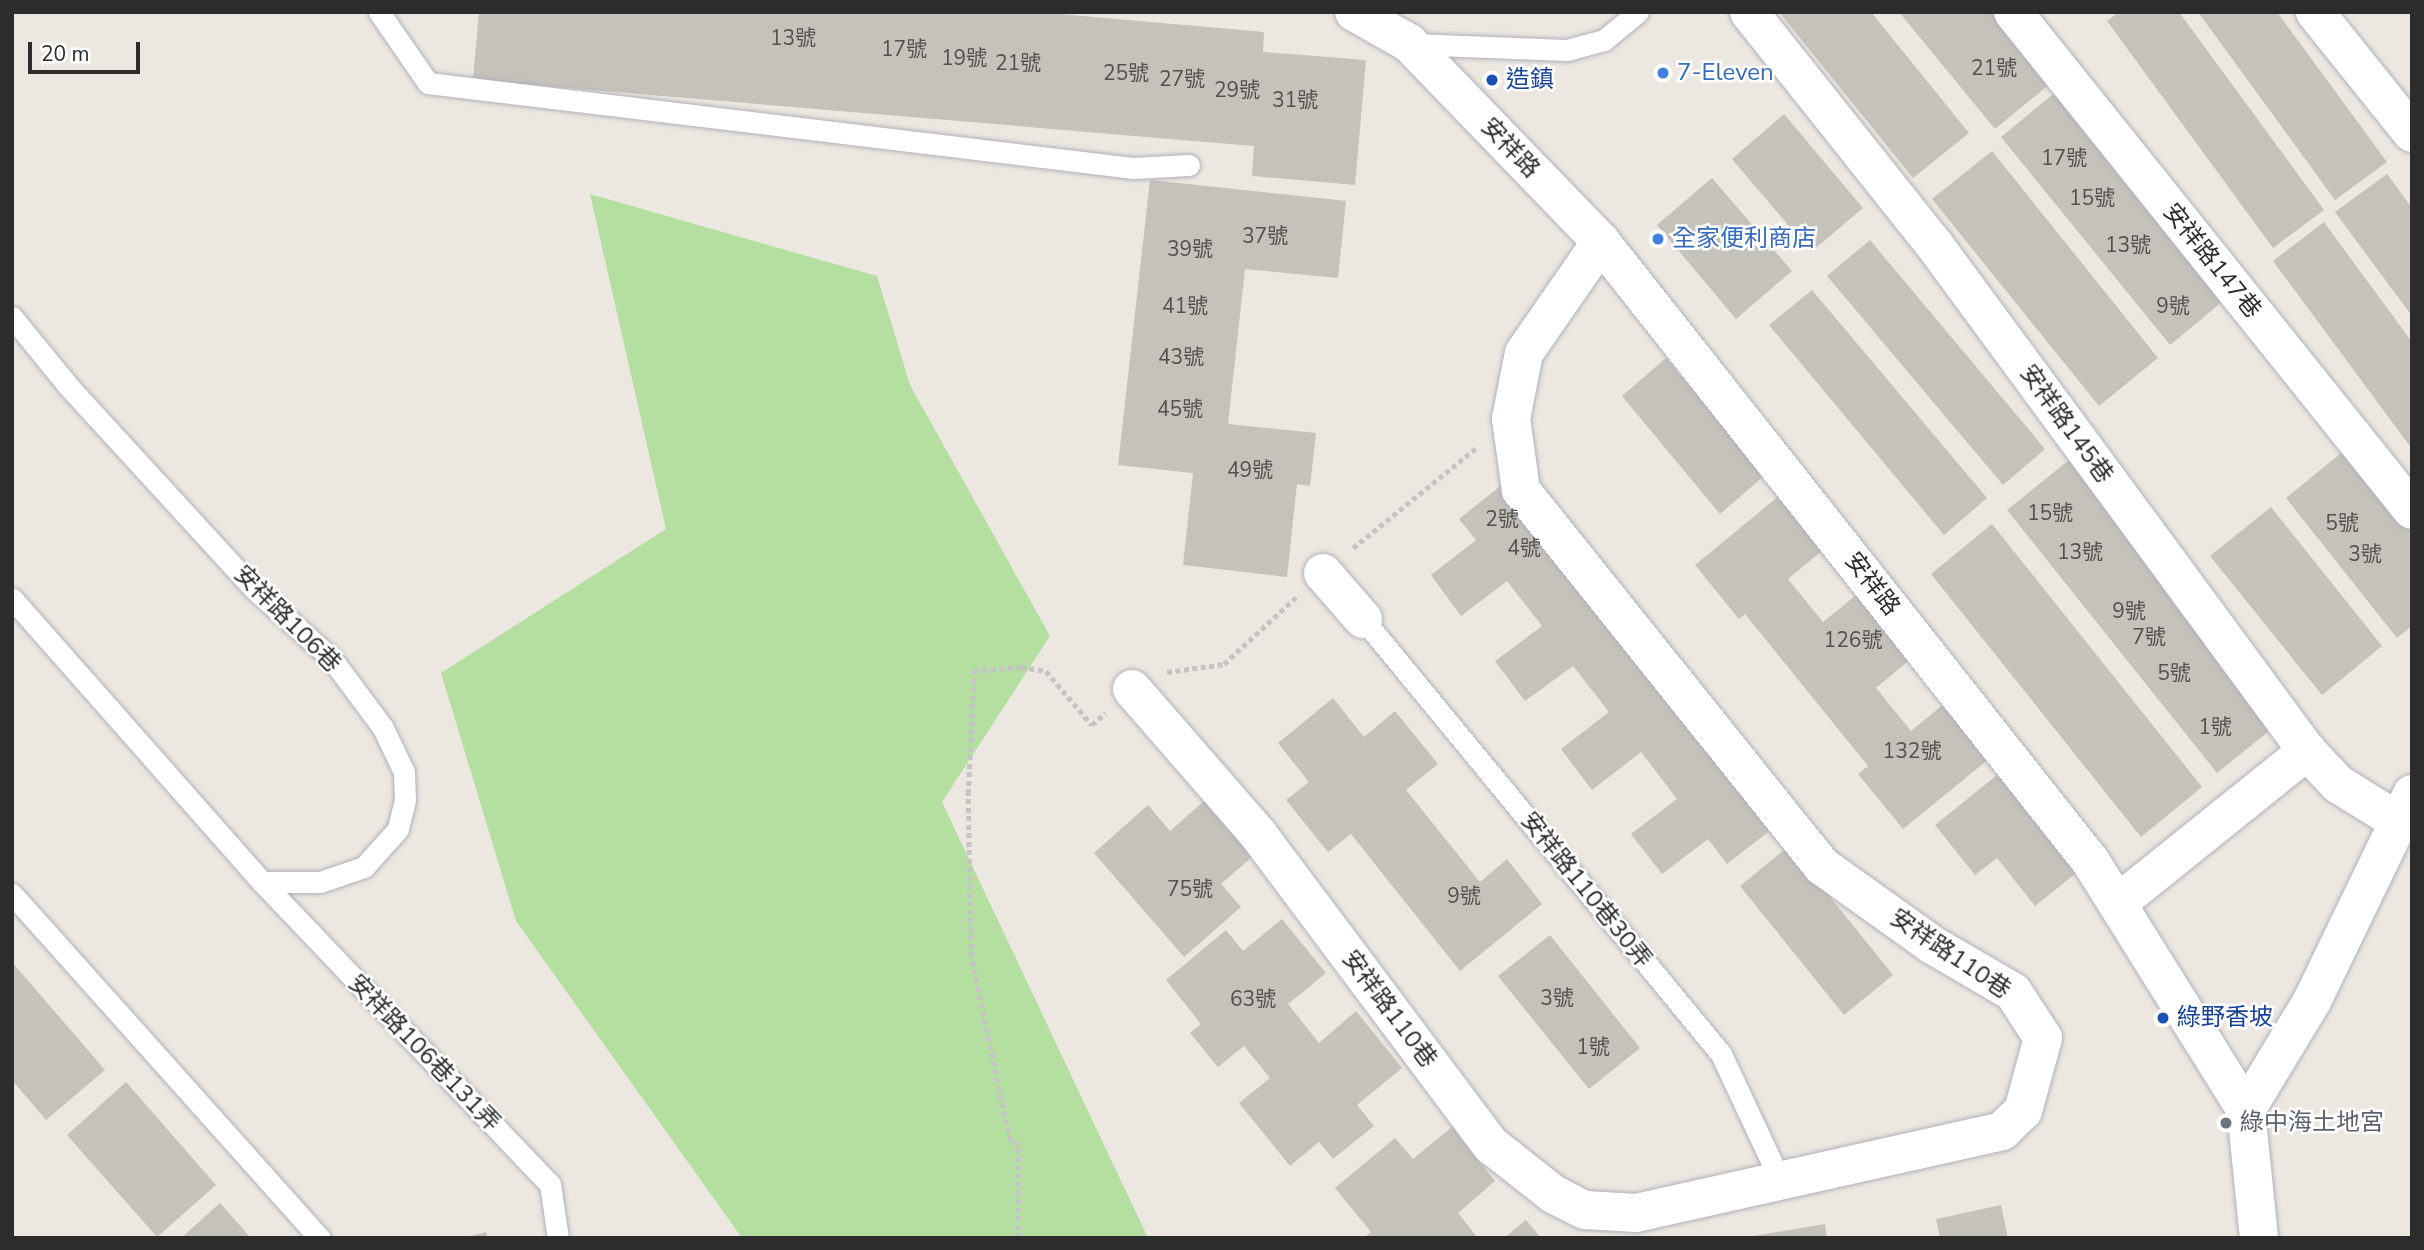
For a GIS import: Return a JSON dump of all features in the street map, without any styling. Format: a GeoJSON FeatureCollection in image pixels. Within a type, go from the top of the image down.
{"type":"FeatureCollection","features":[{"type":"Feature","properties":{"kind":"street","name":"安祥路"},"geometry":{"type":"LineString","coordinates":[[1354,12],[1409,44],[1601,242],[2091,862],[2246,1110],[2259,1238]]}},
{"type":"Feature","properties":{"kind":"street","name":"安祥路145巷"},"geometry":{"type":"LineString","coordinates":[[1749,12],[1933,243],[2307,751],[2338,784],[2404,807]]}},
{"type":"Feature","properties":{"kind":"street","name":"安祥路147巷"},"geometry":{"type":"LineString","coordinates":[[2012,12],[2412,510]]}},
{"type":"Feature","properties":{"kind":"street"},"geometry":{"type":"LineString","coordinates":[[2315,12],[2412,133]]}},
{"type":"Feature","properties":{"kind":"street","name":"安祥路110巷"},"geometry":{"type":"LineString","coordinates":[[1132,689],[1258,834],[1491,1145],[1553,1194],[1585,1210],[1636,1213],[2002,1131],[2023,1111],[2043,1038],[2013,992],[1931,944],[1822,866],[1521,491],[1511,419],[1524,353],[1601,242]]}},
{"type":"Feature","properties":{"kind":"street"},"geometry":{"type":"LineString","coordinates":[[1323,573],[1363,619]]}},
{"type":"Feature","properties":{"kind":"street"},"geometry":{"type":"LineString","coordinates":[[2118,903],[2307,751]]}},
{"type":"Feature","properties":{"kind":"street"},"geometry":{"type":"LineString","coordinates":[[2246,1110],[2312,1002],[2404,807]]}},
{"type":"Feature","properties":{"kind":"lane"},"geometry":{"type":"LineString","coordinates":[[379,12],[428,83],[1132,168],[1189,165]]}},
{"type":"Feature","properties":{"kind":"lane"},"geometry":{"type":"LineString","coordinates":[[1409,44],[1567,50],[1604,40],[1638,12]]}},
{"type":"Feature","properties":{"kind":"lane","name":"安祥路106巷"},"geometry":{"type":"LineString","coordinates":[[12,317],[69,387],[253,588],[331,658],[383,728],[404,772],[405,800],[398,829],[364,867],[320,882],[262,882]]}},
{"type":"Feature","properties":{"kind":"lane"},"geometry":{"type":"LineString","coordinates":[[12,598],[262,882]]}},
{"type":"Feature","properties":{"kind":"lane","name":"安祥路110巷30弄"},"geometry":{"type":"LineString","coordinates":[[1363,619],[1721,1054],[1780,1180]]}},
{"type":"Feature","properties":{"kind":"lane","name":"安祥路106巷131弄"},"geometry":{"type":"LineString","coordinates":[[262,882],[550,1184],[558,1238]]}},
{"type":"Feature","properties":{"kind":"lane"},"geometry":{"type":"LineString","coordinates":[[12,894],[320,1238]]}},
{"type":"Feature","properties":{"kind":"path"},"geometry":{"type":"LineString","coordinates":[[1018,1238],[1018,1144],[1010,1142],[971,957],[968,794],[974,671],[1021,667],[1046,671],[1092,725],[1132,689],[1160,673],[1224,664],[1323,573],[1511,419]]}},
{"type":"Feature","properties":{"kind":"green space"},"geometry":{"type":"Polygon","coordinates":[[[590,194],[877,276],[910,385],[1050,636],[942,802],[1148,1238],[742,1238],[516,921],[441,673],[666,529],[590,194]]]}},
{"type":"Feature","properties":{"kind":"building"},"geometry":{"type":"Polygon","coordinates":[[[479,12],[1037,12],[1264,32],[1263,52],[1366,60],[1355,185],[1252,176],[1254,146],[473,80],[479,12]]]}},
{"type":"Feature","properties":{"kind":"building"},"geometry":{"type":"Polygon","coordinates":[[[1779,12],[1871,12],[1969,133],[1913,178],[1779,12]]]}},
{"type":"Feature","properties":{"kind":"building"},"geometry":{"type":"Polygon","coordinates":[[[1899,12],[2002,12],[2056,79],[1995,129],[1899,12]]]}},
{"type":"Feature","properties":{"kind":"building"},"geometry":{"type":"Polygon","coordinates":[[[2119,12],[2179,12],[2324,210],[2273,248],[2107,21],[2119,12]]]}},
{"type":"Feature","properties":{"kind":"building"},"geometry":{"type":"Polygon","coordinates":[[[2198,12],[2277,12],[2387,162],[2335,200],[2198,12]]]}},
{"type":"Feature","properties":{"kind":"building"},"geometry":{"type":"Polygon","coordinates":[[[2062,87],[2121,161],[2113,168],[2222,302],[2170,345],[2001,137],[2062,87]]]}},
{"type":"Feature","properties":{"kind":"building"},"geometry":{"type":"Polygon","coordinates":[[[1784,114],[1863,208],[1811,252],[1732,159],[1784,114]]]}},
{"type":"Feature","properties":{"kind":"building"},"geometry":{"type":"Polygon","coordinates":[[[1992,151],[2158,358],[2099,406],[1932,199],[1992,151]]]}},
{"type":"Feature","properties":{"kind":"building"},"geometry":{"type":"Polygon","coordinates":[[[2387,174],[2412,208],[2412,316],[2335,212],[2387,174]]]}},
{"type":"Feature","properties":{"kind":"building"},"geometry":{"type":"Polygon","coordinates":[[[1712,178],[1792,271],[1736,319],[1657,225],[1712,178]]]}},
{"type":"Feature","properties":{"kind":"building"},"geometry":{"type":"Polygon","coordinates":[[[1150,180],[1346,201],[1338,278],[1245,269],[1228,424],[1316,433],[1310,486],[1297,484],[1287,577],[1183,565],[1193,473],[1118,465],[1150,180]]]}},
{"type":"Feature","properties":{"kind":"building"},"geometry":{"type":"Polygon","coordinates":[[[2324,222],[2412,342],[2412,449],[2273,261],[2324,222]]]}},
{"type":"Feature","properties":{"kind":"building"},"geometry":{"type":"Polygon","coordinates":[[[1870,240],[2045,449],[2003,485],[1827,276],[1870,240]]]}},
{"type":"Feature","properties":{"kind":"building"},"geometry":{"type":"Polygon","coordinates":[[[1812,290],[1987,498],[1944,535],[1769,325],[1812,290]]]}},
{"type":"Feature","properties":{"kind":"building"},"geometry":{"type":"Polygon","coordinates":[[[1666,358],[1764,476],[1720,514],[1622,396],[1666,358]]]}},
{"type":"Feature","properties":{"kind":"building"},"geometry":{"type":"Polygon","coordinates":[[[2346,449],[2412,531],[2412,626],[2397,638],[2286,498],[2346,449]]]}},
{"type":"Feature","properties":{"kind":"building"},"geometry":{"type":"Polygon","coordinates":[[[2069,460],[2279,723],[2217,773],[2007,510],[2069,460]]]}},
{"type":"Feature","properties":{"kind":"building"},"geometry":{"type":"Polygon","coordinates":[[[1508,480],[1776,826],[1727,864],[1708,839],[1662,874],[1631,834],[1677,799],[1641,752],[1592,790],[1561,749],[1609,712],[1573,666],[1525,701],[1495,661],[1542,626],[1507,581],[1461,616],[1431,575],[1476,540],[1459,519],[1508,480]]]}},
{"type":"Feature","properties":{"kind":"building"},"geometry":{"type":"Polygon","coordinates":[[[1785,491],[1829,545],[1788,579],[1823,622],[1865,588],[1918,653],[1876,688],[1911,731],[1945,703],[1990,758],[1903,829],[1858,774],[1868,766],[1745,614],[1739,619],[1695,565],[1785,491]]]}},
{"type":"Feature","properties":{"kind":"building"},"geometry":{"type":"Polygon","coordinates":[[[2271,507],[2382,646],[2322,695],[2210,556],[2271,507]]]}},
{"type":"Feature","properties":{"kind":"building"},"geometry":{"type":"Polygon","coordinates":[[[1992,524],[2202,787],[2141,837],[1931,574],[1992,524]]]}},
{"type":"Feature","properties":{"kind":"building"},"geometry":{"type":"Polygon","coordinates":[[[1333,698],[1364,737],[1395,711],[1438,764],[1406,790],[1480,882],[1507,859],[1542,904],[1460,971],[1351,834],[1328,852],[1286,800],[1309,782],[1278,743],[1333,698]]]}},
{"type":"Feature","properties":{"kind":"building"},"geometry":{"type":"Polygon","coordinates":[[[2007,767],[2085,866],[2035,906],[1997,858],[1975,875],[1935,825],[2007,767]]]}},
{"type":"Feature","properties":{"kind":"building"},"geometry":{"type":"Polygon","coordinates":[[[1212,794],[1260,850],[1221,884],[1241,907],[1184,957],[1094,853],[1148,805],[1170,831],[1212,794]]]}},
{"type":"Feature","properties":{"kind":"building"},"geometry":{"type":"Polygon","coordinates":[[[1789,846],[1893,975],[1844,1015],[1740,886],[1789,846]]]}},
{"type":"Feature","properties":{"kind":"building"},"geometry":{"type":"Polygon","coordinates":[[[1282,919],[1326,973],[1288,1004],[1319,1043],[1356,1011],[1402,1068],[1357,1105],[1374,1126],[1333,1159],[1319,1142],[1290,1166],[1239,1103],[1270,1078],[1244,1046],[1218,1067],[1190,1033],[1201,1024],[1166,980],[1226,930],[1243,951],[1282,919]]]}},
{"type":"Feature","properties":{"kind":"building"},"geometry":{"type":"Polygon","coordinates":[[[1550,935],[1640,1048],[1589,1089],[1498,976],[1550,935]]]}},
{"type":"Feature","properties":{"kind":"building"},"geometry":{"type":"Polygon","coordinates":[[[12,962],[105,1070],[46,1120],[12,1080],[12,962]]]}},
{"type":"Feature","properties":{"kind":"building"},"geometry":{"type":"Polygon","coordinates":[[[126,1082],[216,1185],[157,1237],[67,1135],[126,1082]]]}},
{"type":"Feature","properties":{"kind":"building"},"geometry":{"type":"Polygon","coordinates":[[[1452,1127],[1495,1181],[1458,1213],[1478,1238],[1364,1238],[1371,1232],[1335,1188],[1395,1138],[1413,1159],[1452,1127]]]}},
{"type":"Feature","properties":{"kind":"building"},"geometry":{"type":"Polygon","coordinates":[[[220,1203],[251,1238],[181,1238],[220,1203]]]}},
{"type":"Feature","properties":{"kind":"building"},"geometry":{"type":"Polygon","coordinates":[[[2001,1205],[2008,1238],[1940,1238],[1936,1219],[2001,1205]]]}},
{"type":"Feature","properties":{"kind":"building"},"geometry":{"type":"Polygon","coordinates":[[[1526,1220],[1541,1238],[1504,1238],[1526,1220]]]}},
{"type":"Feature","properties":{"kind":"building"},"geometry":{"type":"Polygon","coordinates":[[[1825,1224],[1827,1238],[1754,1238],[1754,1236],[1825,1224]]]}},
{"type":"Feature","properties":{"kind":"building"},"geometry":{"type":"Polygon","coordinates":[[[486,1232],[488,1238],[466,1238],[466,1237],[486,1232]]]}},
{"type":"Feature","properties":{"kind":"place","name":"7-Eleven"},"geometry":{"type":"Point","coordinates":[1663,73]}},
{"type":"Feature","properties":{"kind":"place","name":"造鎮"},"geometry":{"type":"Point","coordinates":[1492,80]}},
{"type":"Feature","properties":{"kind":"place","name":"全家便利商店"},"geometry":{"type":"Point","coordinates":[1658,239]}},
{"type":"Feature","properties":{"kind":"place","name":"綠野香坡"},"geometry":{"type":"Point","coordinates":[2163,1018]}},
{"type":"Feature","properties":{"kind":"place","name":"綠中海土地宮"},"geometry":{"type":"Point","coordinates":[2226,1123]}}]}
